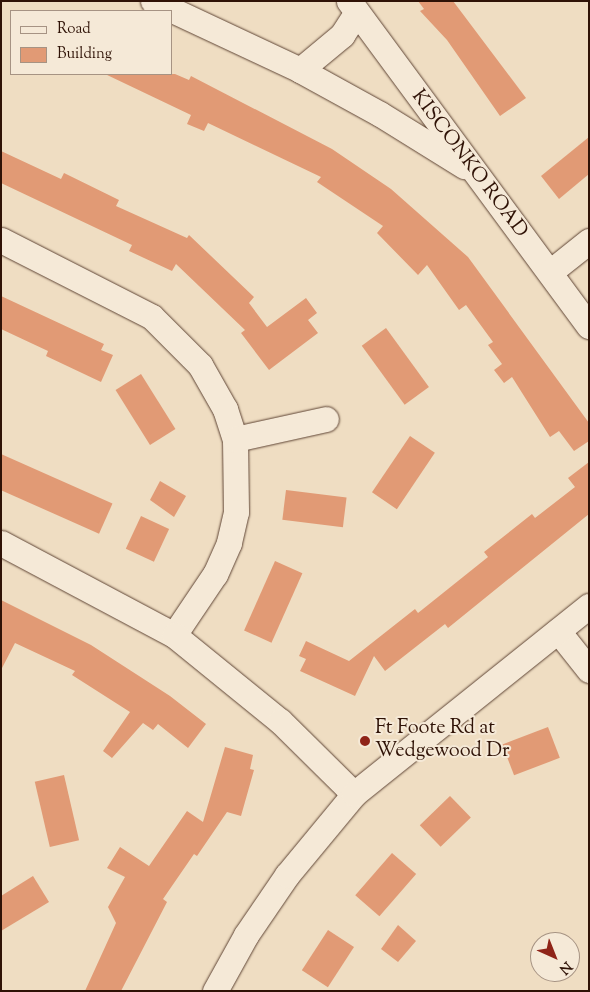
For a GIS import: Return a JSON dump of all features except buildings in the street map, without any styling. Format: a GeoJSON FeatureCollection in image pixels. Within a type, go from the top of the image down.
{"type":"FeatureCollection","features":[{"type":"Feature","properties":{"kind":"street"},"geometry":{"type":"LineString","coordinates":[[153,1],[300,70],[380,114],[475,173]]}},
{"type":"Feature","properties":{"kind":"street"},"geometry":{"type":"LineString","coordinates":[[300,70],[342,35],[353,7]]}},
{"type":"Feature","properties":{"kind":"street","name":"KISCONKO ROAD"},"geometry":{"type":"LineString","coordinates":[[353,7],[589,326]]}},
{"type":"Feature","properties":{"kind":"street"},"geometry":{"type":"LineString","coordinates":[[1,240],[152,317],[176,338],[214,384],[235,439],[236,512],[229,543],[215,574],[174,635]]}},
{"type":"Feature","properties":{"kind":"street"},"geometry":{"type":"LineString","coordinates":[[550,272],[589,241]]}},
{"type":"Feature","properties":{"kind":"street"},"geometry":{"type":"LineString","coordinates":[[235,439],[326,419]]}},
{"type":"Feature","properties":{"kind":"street"},"geometry":{"type":"LineString","coordinates":[[1,543],[174,635],[280,721],[354,794]]}},
{"type":"Feature","properties":{"kind":"street"},"geometry":{"type":"LineString","coordinates":[[215,991],[246,935],[287,875],[354,794],[589,606]]}},
{"type":"Feature","properties":{"kind":"street"},"geometry":{"type":"LineString","coordinates":[[558,631],[589,670]]}},
{"type":"Feature","properties":{"kind":"place","name":"Ft Foote Rd at Wedgewood Dr"},"geometry":{"type":"Point","coordinates":[365,741]}}]}
